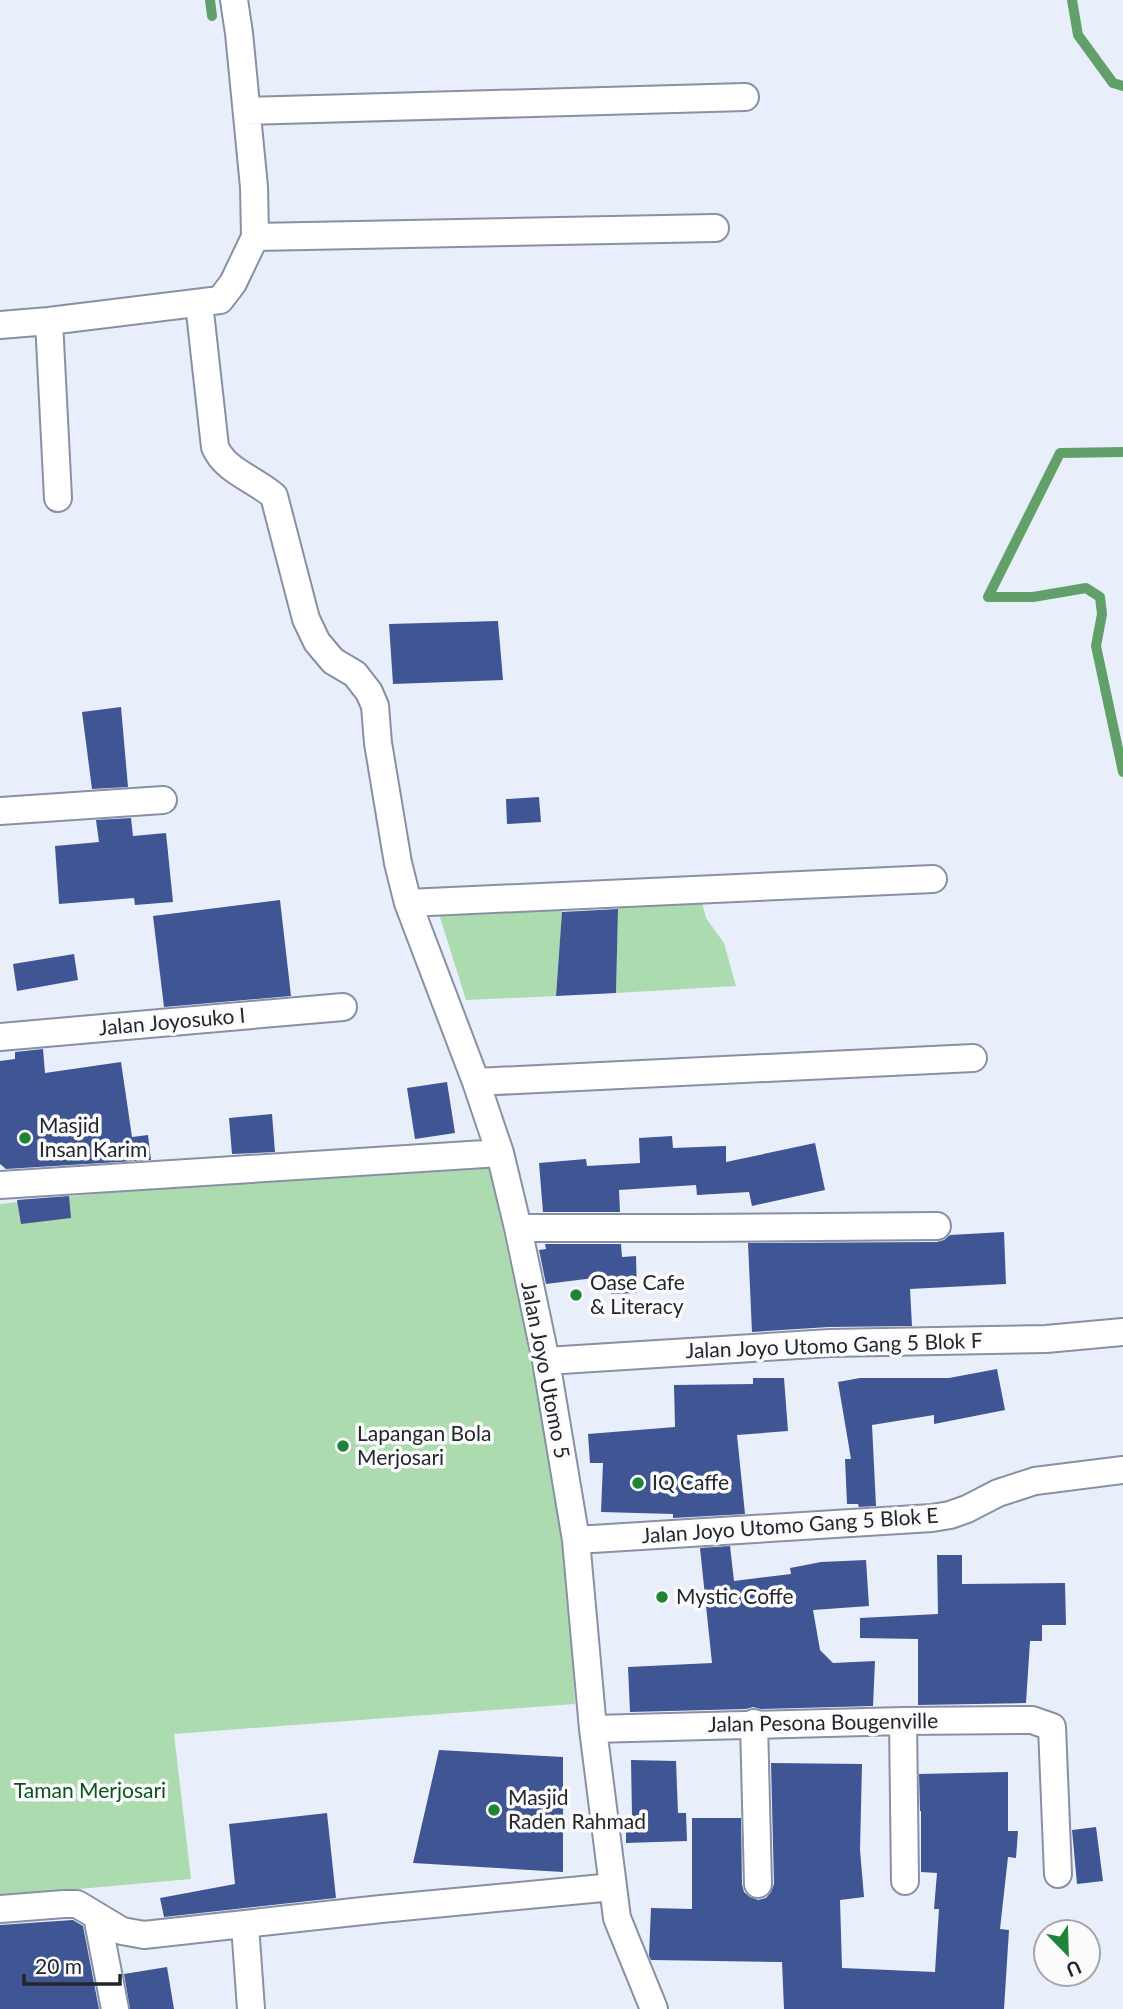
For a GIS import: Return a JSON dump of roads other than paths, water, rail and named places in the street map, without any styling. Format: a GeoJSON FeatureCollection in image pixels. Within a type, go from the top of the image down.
{"type":"FeatureCollection","features":[{"type":"Feature","properties":{"kind":"street"},"geometry":{"type":"LineString","coordinates":[[0,325],[220,300],[233,283],[255,237],[248,111],[234,0]]}},
{"type":"Feature","properties":{"kind":"street"},"geometry":{"type":"LineString","coordinates":[[248,111],[745,97]]}},
{"type":"Feature","properties":{"kind":"street"},"geometry":{"type":"LineString","coordinates":[[255,237],[715,228]]}},
{"type":"Feature","properties":{"kind":"street","name":"Jalan Joyo Utomo 5"},"geometry":{"type":"LineString","coordinates":[[199,303],[215,447],[219,457],[265,487],[274,496],[306,619],[317,642],[333,661],[355,674],[369,692],[375,706],[378,743],[398,863],[408,903],[476,1082],[499,1153],[518,1228],[545,1361],[576,1540],[593,1728],[617,1918],[654,2009]]}},
{"type":"Feature","properties":{"kind":"street"},"geometry":{"type":"LineString","coordinates":[[49,321],[58,498]]}},
{"type":"Feature","properties":{"kind":"street"},"geometry":{"type":"LineString","coordinates":[[0,811],[163,800]]}},
{"type":"Feature","properties":{"kind":"street"},"geometry":{"type":"LineString","coordinates":[[408,903],[933,879]]}},
{"type":"Feature","properties":{"kind":"street","name":"Jalan Joyosuko I"},"geometry":{"type":"LineString","coordinates":[[0,1037],[343,1007]]}},
{"type":"Feature","properties":{"kind":"street"},"geometry":{"type":"LineString","coordinates":[[476,1082],[973,1058]]}},
{"type":"Feature","properties":{"kind":"street"},"geometry":{"type":"LineString","coordinates":[[0,1185],[499,1153]]}},
{"type":"Feature","properties":{"kind":"street"},"geometry":{"type":"LineString","coordinates":[[518,1228],[937,1226]]}},
{"type":"Feature","properties":{"kind":"street","name":"Jalan Joyo Utomo Gang 5 Blok F"},"geometry":{"type":"LineString","coordinates":[[545,1361],[830,1343],[1046,1339],[1123,1332]]}},
{"type":"Feature","properties":{"kind":"street","name":"Jalan Joyo Utomo Gang 5 Blok E"},"geometry":{"type":"LineString","coordinates":[[576,1540],[932,1518],[967,1509],[998,1493],[1035,1481],[1123,1470]]}},
{"type":"Feature","properties":{"kind":"street"},"geometry":{"type":"LineString","coordinates":[[903,1720],[905,1881]]}},
{"type":"Feature","properties":{"kind":"street","name":"Jalan Pesona Bougenville"},"geometry":{"type":"LineString","coordinates":[[593,1728],[903,1720],[1032,1720],[1052,1727],[1058,1874]]}},
{"type":"Feature","properties":{"kind":"street"},"geometry":{"type":"LineString","coordinates":[[754,1723],[758,1884]]}},
{"type":"Feature","properties":{"kind":"street"},"geometry":{"type":"LineString","coordinates":[[0,1909],[77,1905],[122,1931],[144,1935],[612,1887]]}},
{"type":"Feature","properties":{"kind":"street"},"geometry":{"type":"LineString","coordinates":[[97,1916],[115,2009]]}},
{"type":"Feature","properties":{"kind":"street"},"geometry":{"type":"LineString","coordinates":[[244,1925],[251,2009]]}},
{"type":"Feature","properties":{"kind":"waterway"},"geometry":{"type":"LineString","coordinates":[[210,0],[212,16]]}},
{"type":"Feature","properties":{"kind":"waterway"},"geometry":{"type":"LineString","coordinates":[[1072,0],[1078,35],[1113,83],[1123,86]]}},
{"type":"Feature","properties":{"kind":"waterway"},"geometry":{"type":"LineString","coordinates":[[1123,452],[1060,453],[988,597],[1033,597],[1086,588],[1100,597],[1102,614],[1096,646],[1123,772]]}},
{"type":"Feature","properties":{"kind":"place","name":"Masjid Insan Karim"},"geometry":{"type":"Point","coordinates":[25,1138]}},
{"type":"Feature","properties":{"kind":"place","name":"Oase Cafe & Literacy"},"geometry":{"type":"Point","coordinates":[576,1295]}},
{"type":"Feature","properties":{"kind":"place","name":"Lapangan Bola Merjosari"},"geometry":{"type":"Point","coordinates":[343,1446]}},
{"type":"Feature","properties":{"kind":"place","name":"IQ Caffe"},"geometry":{"type":"Point","coordinates":[638,1483]}},
{"type":"Feature","properties":{"kind":"place","name":"Mystic Coffe"},"geometry":{"type":"Point","coordinates":[662,1597]}},
{"type":"Feature","properties":{"kind":"place","name":"Masjid Raden Rahmad"},"geometry":{"type":"Point","coordinates":[494,1810]}},
{"type":"Feature","properties":{"kind":"park label","name":"Taman Merjosari"},"geometry":{"type":"Point","coordinates":[90,1791]}}]}
